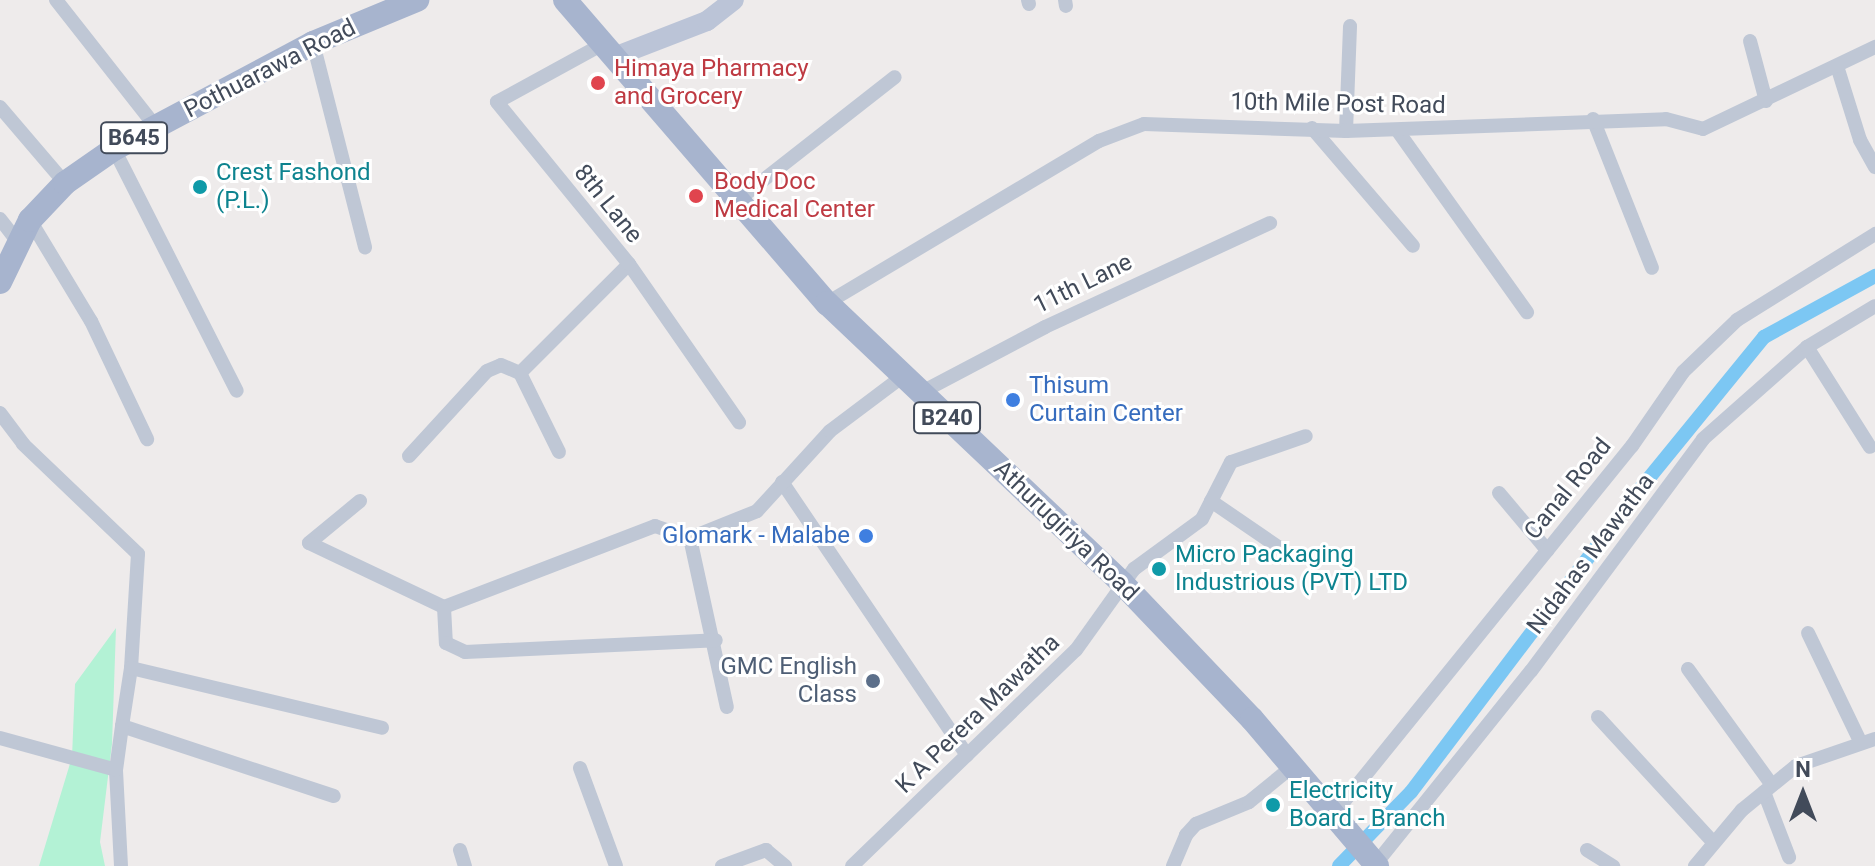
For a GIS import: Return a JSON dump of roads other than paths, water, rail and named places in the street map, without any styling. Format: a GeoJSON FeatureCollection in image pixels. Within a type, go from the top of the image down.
{"type":"FeatureCollection","features":[{"type":"Feature","properties":{"kind":"main road","name":"Pothuarawa Road"},"geometry":{"type":"LineString","coordinates":[[0,282],[24,231],[65,183],[114,149],[313,43],[417,0]]}},
{"type":"Feature","properties":{"kind":"main road","name":"Athurugiriya Road"},"geometry":{"type":"LineString","coordinates":[[565,0],[827,303],[1122,583],[1293,766],[1373,863]]}},
{"type":"Feature","properties":{"kind":"street"},"geometry":{"type":"LineString","coordinates":[[56,0],[156,127]]}},
{"type":"Feature","properties":{"kind":"street"},"geometry":{"type":"LineString","coordinates":[[608,51],[707,21],[734,0]]}},
{"type":"Feature","properties":{"kind":"street"},"geometry":{"type":"LineString","coordinates":[[1346,131],[1350,26]]}},
{"type":"Feature","properties":{"kind":"street"},"geometry":{"type":"LineString","coordinates":[[1750,41],[1766,101]]}},
{"type":"Feature","properties":{"kind":"street"},"geometry":{"type":"LineString","coordinates":[[313,43],[365,247]]}},
{"type":"Feature","properties":{"kind":"street","name":"10th Mile Post Road"},"geometry":{"type":"LineString","coordinates":[[827,303],[1118,131],[1144,124],[1188,123],[1346,131],[1593,119],[1666,119],[1703,129],[1875,47]]}},
{"type":"Feature","properties":{"kind":"street","name":"8th Lane"},"geometry":{"type":"LineString","coordinates":[[520,373],[629,264],[497,102],[608,51]]}},
{"type":"Feature","properties":{"kind":"street"},"geometry":{"type":"LineString","coordinates":[[1837,66],[1860,140],[1875,167]]}},
{"type":"Feature","properties":{"kind":"street"},"geometry":{"type":"LineString","coordinates":[[738,200],[895,77]]}},
{"type":"Feature","properties":{"kind":"street"},"geometry":{"type":"LineString","coordinates":[[0,107],[65,183]]}},
{"type":"Feature","properties":{"kind":"street"},"geometry":{"type":"LineString","coordinates":[[1593,119],[1652,268]]}},
{"type":"Feature","properties":{"kind":"street"},"geometry":{"type":"LineString","coordinates":[[1312,128],[1413,246]]}},
{"type":"Feature","properties":{"kind":"street"},"geometry":{"type":"LineString","coordinates":[[1397,130],[1527,312]]}},
{"type":"Feature","properties":{"kind":"street"},"geometry":{"type":"LineString","coordinates":[[114,149],[237,391]]}},
{"type":"Feature","properties":{"kind":"street"},"geometry":{"type":"LineString","coordinates":[[0,219],[24,231],[91,321],[147,439]]}},
{"type":"Feature","properties":{"kind":"street","name":"11th Lane"},"geometry":{"type":"LineString","coordinates":[[690,538],[757,511],[830,431],[911,385],[1270,223]]}},
{"type":"Feature","properties":{"kind":"street","name":"Canal Road"},"geometry":{"type":"LineString","coordinates":[[1337,820],[1632,446],[1683,372],[1737,320],[1875,234]]}},
{"type":"Feature","properties":{"kind":"street"},"geometry":{"type":"LineString","coordinates":[[629,264],[739,422]]}},
{"type":"Feature","properties":{"kind":"street","name":"Nidahas Mawatha"},"geometry":{"type":"LineString","coordinates":[[1373,863],[1531,671],[1703,439],[1807,347],[1875,306]]}},
{"type":"Feature","properties":{"kind":"street"},"geometry":{"type":"LineString","coordinates":[[1807,347],[1870,447]]}},
{"type":"Feature","properties":{"kind":"street"},"geometry":{"type":"LineString","coordinates":[[409,456],[487,371],[501,365],[520,373],[559,452]]}},
{"type":"Feature","properties":{"kind":"street"},"geometry":{"type":"LineString","coordinates":[[0,413],[23,444],[138,554],[131,668],[116,770],[121,866]]}},
{"type":"Feature","properties":{"kind":"street","name":"K A Perera Mawatha"},"geometry":{"type":"LineString","coordinates":[[852,866],[1076,650],[1122,583],[1202,519],[1231,462],[1306,436]]}},
{"type":"Feature","properties":{"kind":"street"},"geometry":{"type":"LineString","coordinates":[[782,482],[967,755]]}},
{"type":"Feature","properties":{"kind":"street"},"geometry":{"type":"LineString","coordinates":[[1499,493],[1547,550]]}},
{"type":"Feature","properties":{"kind":"street"},"geometry":{"type":"LineString","coordinates":[[360,501],[309,543],[444,607],[655,526],[690,538],[716,640],[727,707]]}},
{"type":"Feature","properties":{"kind":"street"},"geometry":{"type":"LineString","coordinates":[[1211,501],[1281,549]]}},
{"type":"Feature","properties":{"kind":"street"},"geometry":{"type":"LineString","coordinates":[[444,607],[446,643],[465,652],[716,640]]}},
{"type":"Feature","properties":{"kind":"street"},"geometry":{"type":"LineString","coordinates":[[1695,866],[1768,789],[1796,766],[1868,741],[1808,633]]}},
{"type":"Feature","properties":{"kind":"street"},"geometry":{"type":"LineString","coordinates":[[131,668],[382,728]]}},
{"type":"Feature","properties":{"kind":"street"},"geometry":{"type":"LineString","coordinates":[[1688,669],[1768,789],[1789,857]]}},
{"type":"Feature","properties":{"kind":"street"},"geometry":{"type":"LineString","coordinates":[[1598,717],[1714,843]]}},
{"type":"Feature","properties":{"kind":"street"},"geometry":{"type":"LineString","coordinates":[[122,726],[334,796]]}},
{"type":"Feature","properties":{"kind":"street"},"geometry":{"type":"LineString","coordinates":[[0,738],[116,770]]}},
{"type":"Feature","properties":{"kind":"street"},"geometry":{"type":"LineString","coordinates":[[1173,866],[1186,835],[1196,824],[1249,802],[1293,766]]}},
{"type":"Feature","properties":{"kind":"street"},"geometry":{"type":"LineString","coordinates":[[580,768],[616,866]]}},
{"type":"Feature","properties":{"kind":"street"},"geometry":{"type":"LineString","coordinates":[[460,850],[465,866]]}},
{"type":"Feature","properties":{"kind":"street"},"geometry":{"type":"LineString","coordinates":[[722,866],[766,850],[785,866]]}},
{"type":"Feature","properties":{"kind":"street"},"geometry":{"type":"LineString","coordinates":[[1587,850],[1613,866]]}},
{"type":"Feature","properties":{"kind":"waterway"},"geometry":{"type":"LineString","coordinates":[[1339,866],[1411,792],[1636,494],[1764,337],[1875,276]]}},
{"type":"Feature","properties":{"kind":"place","name":"Himaya Pharmacy and Grocery"},"geometry":{"type":"Point","coordinates":[598,83]}},
{"type":"Feature","properties":{"kind":"place","name":"Crest Fashond (P.L.)"},"geometry":{"type":"Point","coordinates":[200,187]}},
{"type":"Feature","properties":{"kind":"place","name":"Body Doc Medical Center"},"geometry":{"type":"Point","coordinates":[696,196]}},
{"type":"Feature","properties":{"kind":"place","name":"Thisum Curtain Center"},"geometry":{"type":"Point","coordinates":[1013,400]}},
{"type":"Feature","properties":{"kind":"place","name":"Glomark - Malabe"},"geometry":{"type":"Point","coordinates":[866,536]}},
{"type":"Feature","properties":{"kind":"place","name":"Micro Packaging Industrious (PVT) LTD"},"geometry":{"type":"Point","coordinates":[1159,569]}},
{"type":"Feature","properties":{"kind":"place","name":"GMC English Class"},"geometry":{"type":"Point","coordinates":[873,681]}},
{"type":"Feature","properties":{"kind":"place","name":"Electricity Board - Branch"},"geometry":{"type":"Point","coordinates":[1273,805]}}]}
